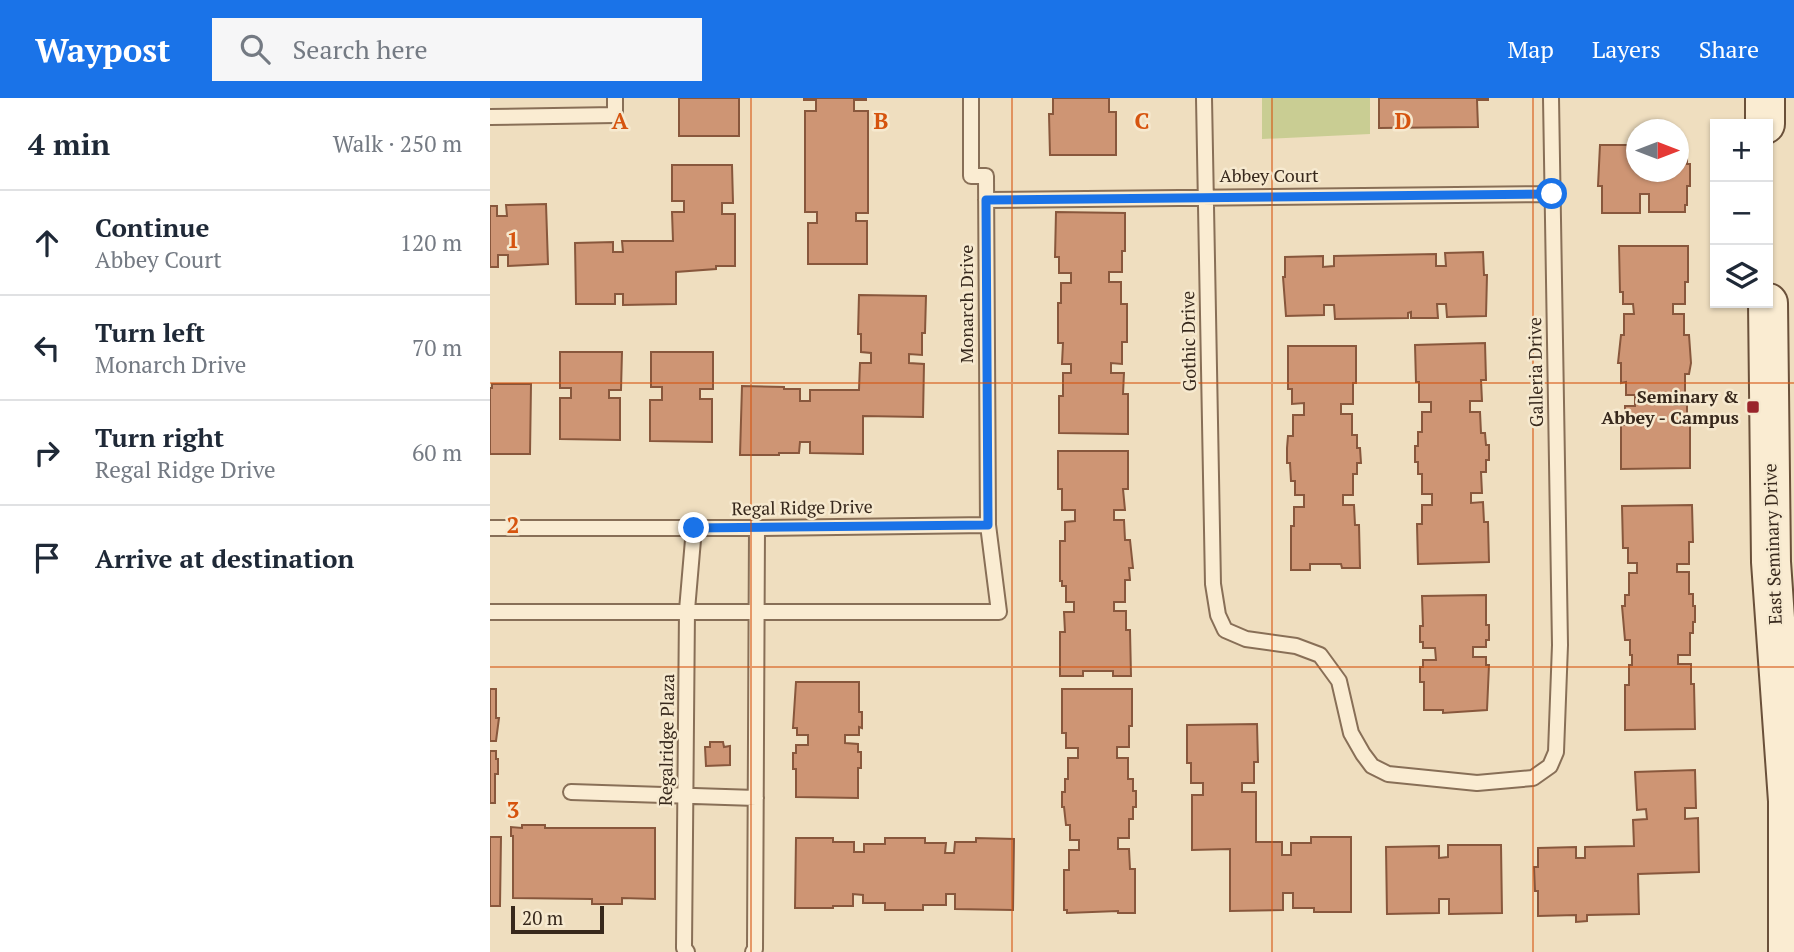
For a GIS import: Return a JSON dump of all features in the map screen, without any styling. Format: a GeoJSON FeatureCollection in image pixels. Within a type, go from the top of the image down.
{"type":"FeatureCollection","features":[{"type":"Feature","properties":{"kind":"main road"},"geometry":{"type":"LineString","coordinates":[[1765,98],[1765,119]]}},
{"type":"Feature","properties":{"kind":"main road","name":"East Seminary Drive"},"geometry":{"type":"LineString","coordinates":[[1768,308],[1771,562],[1788,801],[1788,952]]}},
{"type":"Feature","properties":{"kind":"lane"},"geometry":{"type":"LineString","coordinates":[[490,117],[615,115],[615,98]]}},
{"type":"Feature","properties":{"kind":"lane","name":"Monarch Drive"},"geometry":{"type":"LineString","coordinates":[[757,611],[999,612],[988,525],[986,176],[971,176],[971,98]]}},
{"type":"Feature","properties":{"kind":"lane","name":"Gothic Drive"},"geometry":{"type":"LineString","coordinates":[[1204,98],[1213,584]]}},
{"type":"Feature","properties":{"kind":"lane","name":"Galleria Drive"},"geometry":{"type":"LineString","coordinates":[[1213,584],[1218,615],[1225,630],[1246,639],[1297,646],[1320,655],[1339,681],[1351,733],[1372,766],[1388,774],[1477,783],[1533,778],[1550,766],[1556,752],[1560,645],[1551,98]]}},
{"type":"Feature","properties":{"kind":"lane","name":"Abbey Court"},"geometry":{"type":"LineString","coordinates":[[986,200],[1552,194]]}},
{"type":"Feature","properties":{"kind":"lane","name":"Regal Ridge Drive"},"geometry":{"type":"LineString","coordinates":[[490,528],[988,525]]}},
{"type":"Feature","properties":{"kind":"lane","name":"Regalridge Plaza"},"geometry":{"type":"LineString","coordinates":[[687,952],[684,948],[687,610],[694,528]]}},
{"type":"Feature","properties":{"kind":"lane"},"geometry":{"type":"LineString","coordinates":[[753,952],[757,528]]}},
{"type":"Feature","properties":{"kind":"lane"},"geometry":{"type":"LineString","coordinates":[[490,612],[757,611]]}},
{"type":"Feature","properties":{"kind":"lane"},"geometry":{"type":"LineString","coordinates":[[572,792],[756,798]]}},
{"type":"Feature","properties":{"kind":"green space"},"geometry":{"type":"Polygon","coordinates":[[[1262,98],[1370,98],[1370,134],[1262,139],[1262,98]]]}},
{"type":"Feature","properties":{"kind":"building"},"geometry":{"type":"Polygon","coordinates":[[[679,98],[739,98],[739,136],[679,136],[679,98]]]}},
{"type":"Feature","properties":{"kind":"building"},"geometry":{"type":"Polygon","coordinates":[[[804,98],[866,98],[854,100],[854,111],[868,111],[868,213],[856,213],[856,221],[867,221],[867,264],[808,264],[808,223],[817,223],[817,212],[805,212],[805,111],[816,111],[816,100],[804,98]]]}},
{"type":"Feature","properties":{"kind":"building"},"geometry":{"type":"Polygon","coordinates":[[[1053,98],[1109,98],[1109,112],[1116,112],[1116,155],[1050,155],[1049,114],[1053,114],[1053,98]]]}},
{"type":"Feature","properties":{"kind":"building"},"geometry":{"type":"Polygon","coordinates":[[[1379,98],[1488,100],[1477,100],[1478,127],[1379,128],[1379,98]]]}},
{"type":"Feature","properties":{"kind":"building"},"geometry":{"type":"Polygon","coordinates":[[[1600,145],[1626,145],[1626,182],[1689,182],[1690,164],[1690,186],[1687,186],[1685,212],[1649,212],[1649,194],[1640,194],[1640,213],[1602,213],[1602,186],[1598,186],[1600,145]]]}},
{"type":"Feature","properties":{"kind":"building"},"geometry":{"type":"Polygon","coordinates":[[[672,165],[732,165],[733,203],[722,203],[722,214],[735,214],[735,266],[676,272],[676,304],[623,305],[623,294],[615,294],[615,304],[576,304],[575,243],[613,242],[613,252],[623,252],[622,241],[673,241],[672,212],[684,212],[684,201],[672,201],[672,165]]]}},
{"type":"Feature","properties":{"kind":"building"},"geometry":{"type":"Polygon","coordinates":[[[546,204],[548,264],[508,266],[508,255],[498,255],[498,267],[490,267],[490,206],[497,206],[497,216],[507,216],[506,205],[546,204]]]}},
{"type":"Feature","properties":{"kind":"building"},"geometry":{"type":"Polygon","coordinates":[[[1056,212],[1125,213],[1122,272],[1109,272],[1109,282],[1121,282],[1121,304],[1127,304],[1127,342],[1122,342],[1122,364],[1111,363],[1111,373],[1124,373],[1123,394],[1128,394],[1128,434],[1059,433],[1059,396],[1063,396],[1063,373],[1071,373],[1071,364],[1062,364],[1063,343],[1058,343],[1058,303],[1061,303],[1061,283],[1071,283],[1071,273],[1059,273],[1059,257],[1055,257],[1056,212]]]}},
{"type":"Feature","properties":{"kind":"building"},"geometry":{"type":"Polygon","coordinates":[[[1619,246],[1688,246],[1685,304],[1673,304],[1673,314],[1684,314],[1684,335],[1689,335],[1691,363],[1689,374],[1685,374],[1685,396],[1674,396],[1674,405],[1687,405],[1690,468],[1621,469],[1621,425],[1625,425],[1625,406],[1635,406],[1635,395],[1626,395],[1626,382],[1621,383],[1621,363],[1618,363],[1621,335],[1624,335],[1624,314],[1634,314],[1633,304],[1623,304],[1623,292],[1620,292],[1619,246]]]}},
{"type":"Feature","properties":{"kind":"building"},"geometry":{"type":"Polygon","coordinates":[[[1483,252],[1484,275],[1487,275],[1486,316],[1447,317],[1446,304],[1437,304],[1438,318],[1411,318],[1411,312],[1408,313],[1408,318],[1335,319],[1334,305],[1324,305],[1324,315],[1286,316],[1283,277],[1285,257],[1323,256],[1323,267],[1334,266],[1334,256],[1436,254],[1436,266],[1446,266],[1445,253],[1483,252]]]}},
{"type":"Feature","properties":{"kind":"building"},"geometry":{"type":"Polygon","coordinates":[[[859,295],[926,296],[922,355],[909,354],[909,363],[924,364],[923,417],[863,416],[863,454],[810,453],[810,442],[800,442],[799,453],[740,455],[742,386],[800,389],[800,401],[810,401],[810,390],[859,390],[860,363],[871,363],[871,353],[861,352],[861,334],[858,334],[859,295]]]}},
{"type":"Feature","properties":{"kind":"building"},"geometry":{"type":"Polygon","coordinates":[[[1485,343],[1486,380],[1481,380],[1482,401],[1470,401],[1470,412],[1480,412],[1481,433],[1485,433],[1486,445],[1489,445],[1489,460],[1486,460],[1486,472],[1481,472],[1482,493],[1471,493],[1471,503],[1483,502],[1484,522],[1488,522],[1489,562],[1418,564],[1417,524],[1422,524],[1422,505],[1432,505],[1432,494],[1422,494],[1422,474],[1418,474],[1418,462],[1415,462],[1415,446],[1418,446],[1418,432],[1422,432],[1422,412],[1431,412],[1431,402],[1419,402],[1415,345],[1485,343]]]}},
{"type":"Feature","properties":{"kind":"building"},"geometry":{"type":"Polygon","coordinates":[[[1288,346],[1356,346],[1353,404],[1341,404],[1341,414],[1352,414],[1352,435],[1357,435],[1357,448],[1360,448],[1361,463],[1357,463],[1357,474],[1353,474],[1353,495],[1343,495],[1343,505],[1354,505],[1355,525],[1359,525],[1360,568],[1342,568],[1341,564],[1310,564],[1310,570],[1291,570],[1294,507],[1304,507],[1304,495],[1295,495],[1295,481],[1291,481],[1290,463],[1287,463],[1287,448],[1288,436],[1293,436],[1293,415],[1304,415],[1304,403],[1292,404],[1292,389],[1288,389],[1288,346]]]}},
{"type":"Feature","properties":{"kind":"building"},"geometry":{"type":"Polygon","coordinates":[[[560,352],[622,352],[621,390],[609,390],[609,398],[620,398],[620,440],[560,439],[560,398],[571,398],[571,388],[560,388],[560,352]]]}},
{"type":"Feature","properties":{"kind":"building"},"geometry":{"type":"Polygon","coordinates":[[[651,352],[713,352],[713,389],[700,389],[700,399],[712,399],[712,442],[650,441],[650,400],[662,400],[662,387],[651,387],[651,352]]]}},
{"type":"Feature","properties":{"kind":"building"},"geometry":{"type":"Polygon","coordinates":[[[492,384],[531,384],[530,454],[490,454],[492,384]]]}},
{"type":"Feature","properties":{"kind":"building"},"geometry":{"type":"Polygon","coordinates":[[[1058,451],[1128,451],[1128,489],[1123,489],[1125,510],[1114,510],[1114,520],[1124,520],[1125,540],[1130,540],[1133,568],[1129,568],[1130,580],[1125,580],[1125,602],[1114,602],[1114,611],[1126,611],[1126,630],[1130,630],[1131,676],[1113,676],[1113,671],[1083,671],[1083,676],[1060,676],[1060,632],[1065,632],[1064,612],[1074,612],[1074,602],[1066,602],[1066,586],[1062,586],[1060,581],[1060,541],[1065,541],[1065,522],[1075,521],[1075,510],[1062,510],[1062,489],[1058,489],[1058,451]]]}},
{"type":"Feature","properties":{"kind":"building"},"geometry":{"type":"Polygon","coordinates":[[[1692,505],[1693,542],[1689,542],[1689,564],[1677,564],[1677,572],[1689,572],[1689,594],[1693,594],[1695,622],[1693,633],[1690,633],[1690,655],[1678,655],[1678,664],[1691,664],[1695,729],[1625,730],[1625,685],[1629,685],[1632,655],[1630,640],[1625,640],[1622,606],[1625,606],[1625,595],[1629,595],[1629,573],[1637,573],[1637,563],[1628,563],[1628,548],[1623,548],[1622,506],[1692,505]]]}},
{"type":"Feature","properties":{"kind":"building"},"geometry":{"type":"Polygon","coordinates":[[[1486,595],[1489,640],[1486,640],[1486,647],[1473,647],[1473,657],[1486,657],[1486,665],[1489,665],[1487,710],[1443,713],[1443,710],[1424,710],[1424,682],[1420,682],[1420,667],[1423,667],[1423,660],[1436,660],[1435,648],[1423,648],[1423,642],[1420,642],[1420,626],[1423,626],[1422,596],[1486,595]]]}},
{"type":"Feature","properties":{"kind":"building"},"geometry":{"type":"Polygon","coordinates":[[[796,682],[859,682],[862,728],[859,727],[859,735],[845,735],[845,743],[858,744],[858,752],[861,752],[858,798],[796,797],[793,753],[796,753],[796,745],[808,745],[808,735],[797,735],[797,728],[793,728],[796,682]]]}},
{"type":"Feature","properties":{"kind":"building"},"geometry":{"type":"Polygon","coordinates":[[[490,689],[496,689],[496,718],[499,718],[496,741],[490,741],[490,689]]]}},
{"type":"Feature","properties":{"kind":"building"},"geometry":{"type":"Polygon","coordinates":[[[1062,689],[1132,689],[1129,747],[1117,747],[1117,758],[1128,758],[1128,779],[1133,779],[1136,807],[1133,807],[1133,819],[1129,819],[1129,838],[1118,838],[1118,849],[1129,849],[1130,869],[1135,869],[1135,913],[1067,913],[1067,910],[1064,910],[1064,870],[1069,870],[1069,850],[1079,850],[1079,840],[1070,840],[1070,825],[1066,825],[1062,807],[1062,792],[1065,792],[1065,779],[1068,779],[1068,758],[1078,758],[1078,748],[1066,748],[1066,733],[1062,733],[1062,689]]]}},
{"type":"Feature","properties":{"kind":"building"},"geometry":{"type":"Polygon","coordinates":[[[1257,724],[1258,762],[1254,762],[1254,783],[1242,783],[1242,792],[1256,792],[1256,842],[1282,842],[1282,855],[1291,855],[1291,843],[1311,843],[1311,837],[1351,837],[1351,912],[1314,912],[1314,908],[1293,908],[1293,893],[1283,893],[1283,910],[1230,911],[1230,849],[1192,850],[1192,795],[1203,795],[1203,783],[1191,783],[1191,763],[1187,763],[1187,725],[1257,724]]]}},
{"type":"Feature","properties":{"kind":"building"},"geometry":{"type":"Polygon","coordinates":[[[710,742],[723,742],[724,747],[730,746],[730,765],[706,766],[705,747],[710,747],[710,742]]]}},
{"type":"Feature","properties":{"kind":"building"},"geometry":{"type":"Polygon","coordinates":[[[490,751],[496,751],[498,759],[495,803],[490,803],[490,751]]]}},
{"type":"Feature","properties":{"kind":"building"},"geometry":{"type":"Polygon","coordinates":[[[1695,770],[1696,808],[1685,808],[1685,819],[1698,818],[1699,872],[1638,874],[1639,914],[1587,915],[1587,921],[1576,922],[1576,915],[1538,916],[1534,867],[1538,867],[1538,848],[1576,847],[1576,858],[1585,858],[1585,847],[1634,846],[1633,820],[1647,819],[1646,809],[1637,810],[1635,772],[1695,770]]]}},
{"type":"Feature","properties":{"kind":"building"},"geometry":{"type":"Polygon","coordinates":[[[522,825],[545,825],[545,828],[655,828],[655,899],[622,898],[622,904],[592,904],[592,899],[513,898],[511,827],[522,828],[522,825]]]}},
{"type":"Feature","properties":{"kind":"building"},"geometry":{"type":"Polygon","coordinates":[[[490,837],[501,837],[500,906],[490,906],[490,837]]]}},
{"type":"Feature","properties":{"kind":"building"},"geometry":{"type":"Polygon","coordinates":[[[796,838],[833,838],[833,842],[854,842],[854,852],[864,852],[864,844],[885,844],[885,838],[925,838],[925,843],[946,843],[945,853],[954,853],[955,842],[976,842],[976,838],[1014,839],[1013,910],[955,909],[955,894],[946,894],[946,905],[923,905],[923,910],[885,910],[885,903],[863,903],[863,895],[853,894],[853,906],[795,908],[796,838]]]}},
{"type":"Feature","properties":{"kind":"building"},"geometry":{"type":"Polygon","coordinates":[[[1448,845],[1501,845],[1502,913],[1449,914],[1449,899],[1439,899],[1439,913],[1387,914],[1386,847],[1439,846],[1439,858],[1448,857],[1448,845]]]}},
{"type":"Feature","properties":{"kind":"place","name":"Seminary & Abbey - Campus"},"geometry":{"type":"Point","coordinates":[1753,407]}},
{"type":"Feature","properties":{"kind":"route"},"geometry":{"type":"LineString","coordinates":[[694,528],[988,525],[986,200],[1552,194]]}}]}
